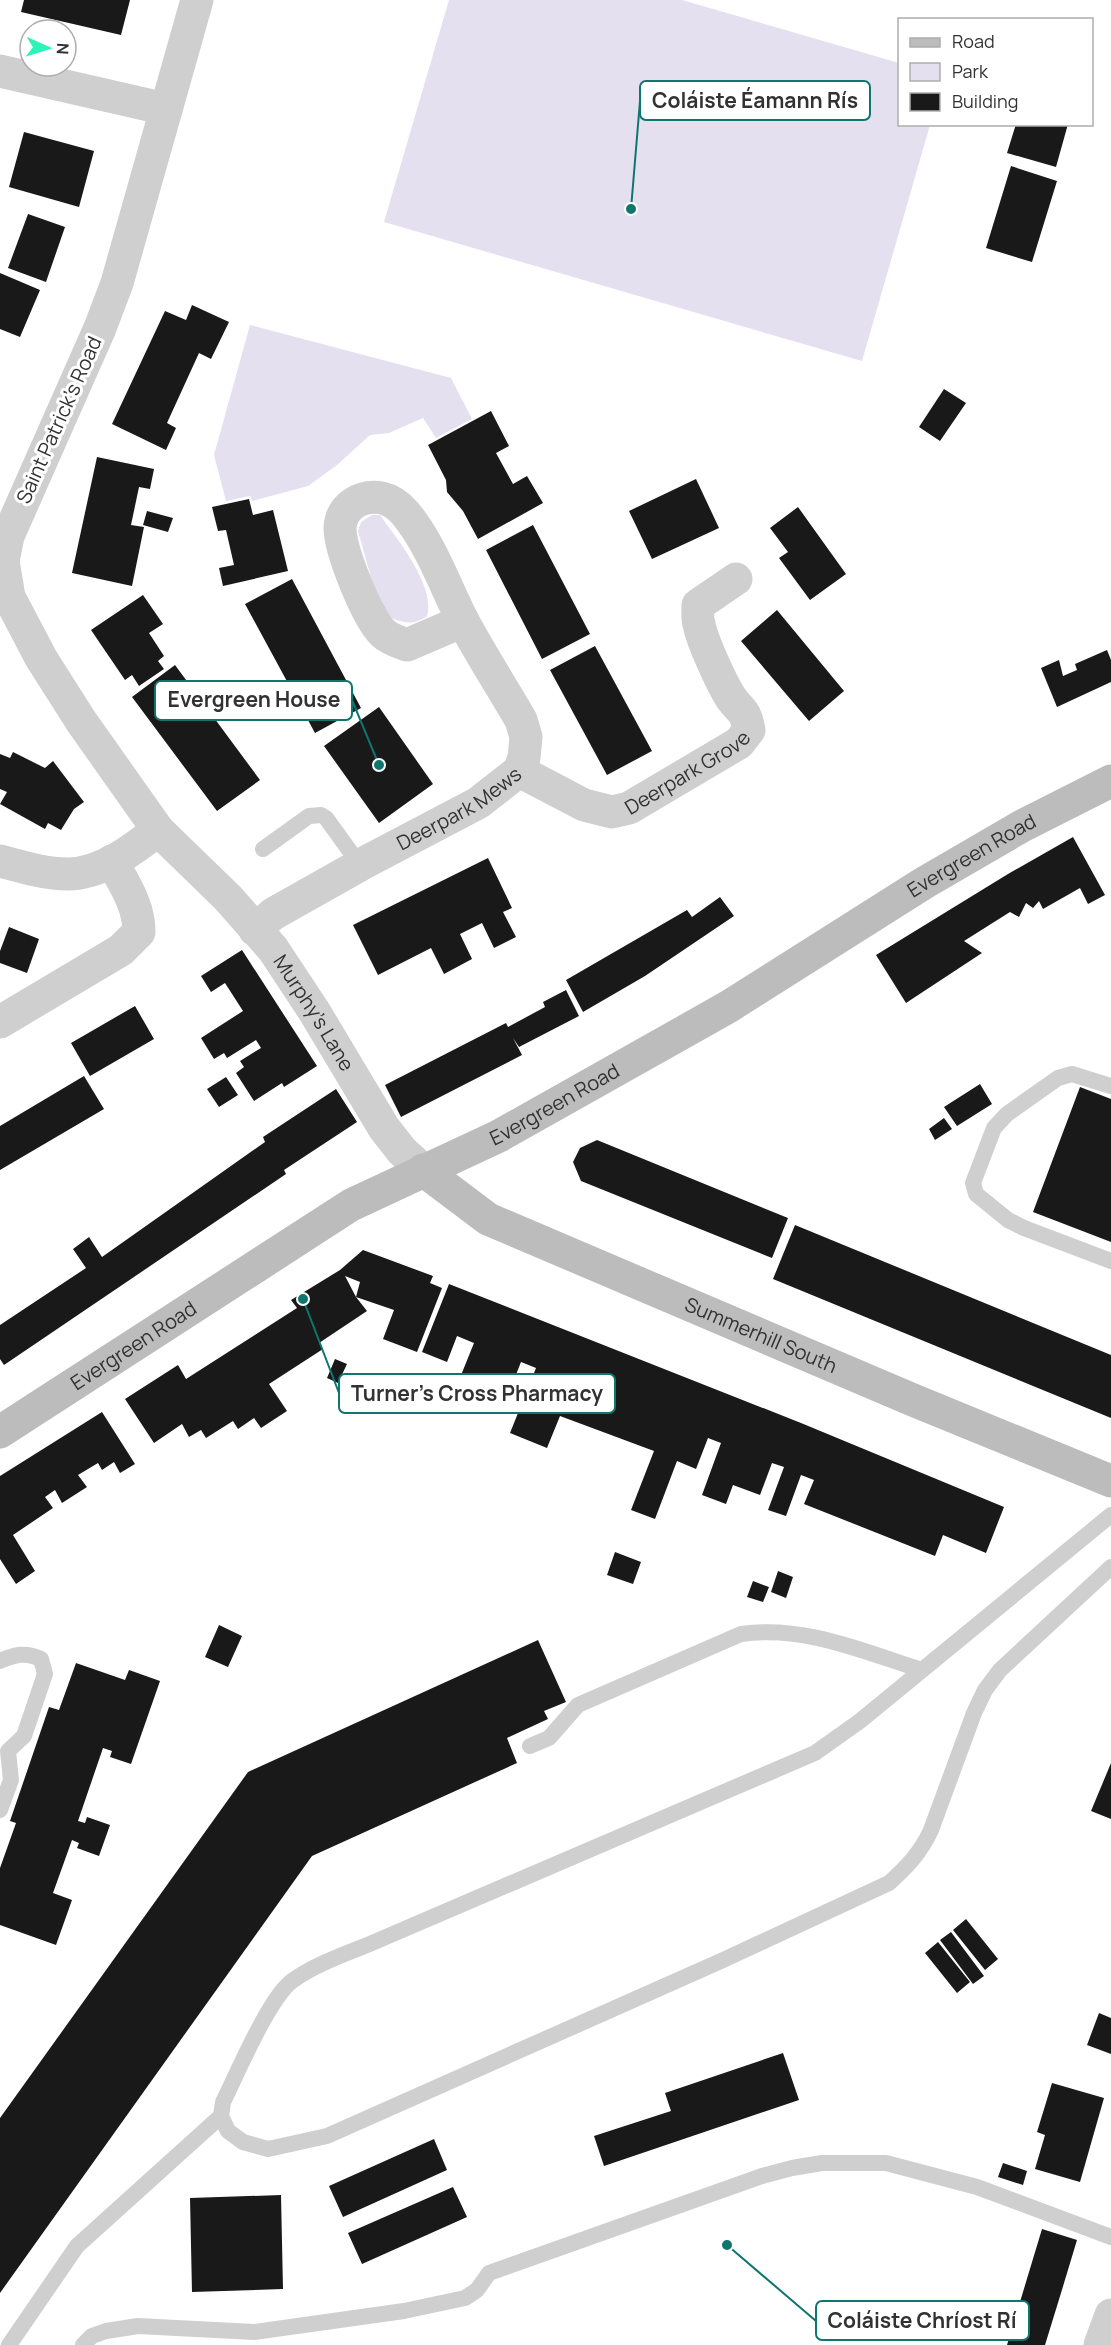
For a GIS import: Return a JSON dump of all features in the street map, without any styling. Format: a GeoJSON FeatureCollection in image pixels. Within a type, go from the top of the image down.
{"type":"FeatureCollection","features":[{"type":"Feature","properties":{"kind":"main road","name":"Evergreen Road"},"geometry":{"type":"LineString","coordinates":[[0,1432],[351,1205],[423,1170],[487,1143],[520,1125],[728,1007],[1003,837],[1111,781]]}},
{"type":"Feature","properties":{"kind":"main road","name":"Summerhill South"},"geometry":{"type":"LineString","coordinates":[[423,1170],[488,1219],[913,1400],[1111,1480]]}},
{"type":"Feature","properties":{"kind":"street","name":"Saint Patrick's Road"},"geometry":{"type":"LineString","coordinates":[[193,864],[158,830],[81,721],[36,648],[9,597],[3,561],[8,536],[19,508],[72,393],[113,294],[197,0]]}},
{"type":"Feature","properties":{"kind":"street"},"geometry":{"type":"LineString","coordinates":[[0,71],[166,109]]}},
{"type":"Feature","properties":{"kind":"street","name":"Deerpark Grove"},"geometry":{"type":"LineString","coordinates":[[519,771],[584,804],[612,812],[628,808],[739,743],[749,730],[747,716],[741,706],[732,699],[712,658],[699,624],[698,605],[736,579]]}},
{"type":"Feature","properties":{"kind":"street","name":"Deerpark Mews"},"geometry":{"type":"LineString","coordinates":[[255,930],[273,914],[478,803],[519,771],[524,758],[526,737],[521,720],[463,621]]}},
{"type":"Feature","properties":{"kind":"street"},"geometry":{"type":"LineString","coordinates":[[0,861],[34,871],[69,874],[112,861],[158,830]]}},
{"type":"Feature","properties":{"kind":"street"},"geometry":{"type":"LineString","coordinates":[[0,1022],[121,950],[139,932],[139,918],[134,901],[112,861]]}},
{"type":"Feature","properties":{"kind":"street","name":"Murphy's Lane"},"geometry":{"type":"LineString","coordinates":[[193,864],[228,898],[273,949],[314,1011],[384,1128],[402,1151],[423,1170]]}},
{"type":"Feature","properties":{"kind":"street"},"geometry":{"type":"LineString","coordinates":[[1100,2345],[1111,2315]]}},
{"type":"Feature","properties":{"kind":"lane"},"geometry":{"type":"LineString","coordinates":[[263,849],[309,816],[321,815],[326,818],[360,865]]}},
{"type":"Feature","properties":{"kind":"lane"},"geometry":{"type":"LineString","coordinates":[[1111,1086],[1072,1074],[1058,1078],[1007,1114],[994,1128],[973,1183],[976,1194],[1008,1220],[1111,1261]]}},
{"type":"Feature","properties":{"kind":"lane"},"geometry":{"type":"LineString","coordinates":[[1111,1515],[838,1738],[815,1753],[372,1943],[290,1982],[275,2001],[223,2102],[222,2116],[228,2131],[243,2142],[268,2149],[327,2136],[711,1966],[889,1883],[909,1866],[923,1848],[932,1830],[974,1713],[985,1690],[1000,1670],[1111,1567]]}},
{"type":"Feature","properties":{"kind":"lane"},"geometry":{"type":"LineString","coordinates":[[530,1746],[549,1738],[578,1705],[741,1634],[764,1631],[788,1632],[815,1637],[922,1670]]}},
{"type":"Feature","properties":{"kind":"lane"},"geometry":{"type":"LineString","coordinates":[[0,1661],[28,1654],[41,1659],[45,1674],[24,1736],[4,1749],[11,1780],[0,1810]]}},
{"type":"Feature","properties":{"kind":"lane"},"geometry":{"type":"LineString","coordinates":[[9,2345],[77,2246],[222,2116]]}},
{"type":"Feature","properties":{"kind":"lane"},"geometry":{"type":"LineString","coordinates":[[82,2345],[92,2336],[106,2331],[138,2326],[254,2332],[404,2311],[465,2298],[477,2290],[489,2273],[762,2176],[822,2163],[886,2163],[977,2187],[1111,2237]]}},
{"type":"Feature","properties":{"kind":"green space"},"geometry":{"type":"Polygon","coordinates":[[[449,0],[682,0],[898,63],[898,126],[930,126],[862,361],[384,222],[449,0]]]}},
{"type":"Feature","properties":{"kind":"green space"},"geometry":{"type":"Polygon","coordinates":[[[250,325],[451,378],[472,419],[436,438],[423,418],[389,433],[370,435],[337,465],[308,486],[252,501],[250,496],[226,501],[214,455],[250,325]]]}},
{"type":"Feature","properties":{"kind":"green space"},"geometry":{"type":"Polygon","coordinates":[[[372,515],[380,515],[421,577],[428,604],[427,616],[422,619],[408,623],[389,617],[375,592],[358,531],[361,522],[372,515]]]}},
{"type":"Feature","properties":{"kind":"building"},"geometry":{"type":"Polygon","coordinates":[[[24,0],[130,0],[121,35],[78,25],[78,18],[47,18],[21,12],[24,0]]]}},
{"type":"Feature","properties":{"kind":"building"},"geometry":{"type":"Polygon","coordinates":[[[1015,126],[1067,126],[1056,167],[1007,153],[1015,126]]]}},
{"type":"Feature","properties":{"kind":"building"},"geometry":{"type":"Polygon","coordinates":[[[24,132],[94,151],[79,207],[9,187],[24,132]]]}},
{"type":"Feature","properties":{"kind":"building"},"geometry":{"type":"Polygon","coordinates":[[[1011,166],[1057,181],[1032,262],[986,248],[1011,166]]]}},
{"type":"Feature","properties":{"kind":"building"},"geometry":{"type":"Polygon","coordinates":[[[28,214],[65,227],[46,282],[8,268],[28,214]]]}},
{"type":"Feature","properties":{"kind":"building"},"geometry":{"type":"Polygon","coordinates":[[[0,273],[40,290],[20,337],[0,329],[0,273]]]}},
{"type":"Feature","properties":{"kind":"building"},"geometry":{"type":"Polygon","coordinates":[[[192,305],[229,322],[211,359],[199,353],[167,423],[176,428],[166,450],[112,424],[165,311],[186,320],[192,305]]]}},
{"type":"Feature","properties":{"kind":"building"},"geometry":{"type":"Polygon","coordinates":[[[944,389],[966,403],[940,441],[919,427],[944,389]]]}},
{"type":"Feature","properties":{"kind":"building"},"geometry":{"type":"Polygon","coordinates":[[[491,411],[509,446],[496,453],[513,484],[527,476],[543,503],[478,539],[463,511],[447,492],[446,480],[428,445],[491,411]]]}},
{"type":"Feature","properties":{"kind":"building"},"geometry":{"type":"Polygon","coordinates":[[[97,457],[154,469],[150,489],[139,487],[131,525],[144,527],[132,586],[72,573],[97,457]]]}},
{"type":"Feature","properties":{"kind":"building"},"geometry":{"type":"Polygon","coordinates":[[[696,479],[719,528],[652,559],[629,511],[696,479]]]}},
{"type":"Feature","properties":{"kind":"building"},"geometry":{"type":"Polygon","coordinates":[[[249,499],[253,515],[273,510],[288,571],[223,586],[219,568],[234,565],[226,530],[218,531],[212,507],[249,499]]]}},
{"type":"Feature","properties":{"kind":"building"},"geometry":{"type":"Polygon","coordinates":[[[798,507],[846,574],[810,600],[779,558],[788,552],[770,528],[798,507]]]}},
{"type":"Feature","properties":{"kind":"building"},"geometry":{"type":"Polygon","coordinates":[[[147,511],[173,518],[168,532],[143,525],[147,511]]]}},
{"type":"Feature","properties":{"kind":"building"},"geometry":{"type":"Polygon","coordinates":[[[533,525],[590,634],[542,659],[486,550],[533,525]]]}},
{"type":"Feature","properties":{"kind":"building"},"geometry":{"type":"Polygon","coordinates":[[[292,579],[361,708],[315,733],[245,604],[292,579]]]}},
{"type":"Feature","properties":{"kind":"building"},"geometry":{"type":"Polygon","coordinates":[[[143,595],[163,624],[149,633],[164,656],[158,661],[164,669],[139,686],[132,675],[125,680],[91,630],[143,595]]]}},
{"type":"Feature","properties":{"kind":"building"},"geometry":{"type":"Polygon","coordinates":[[[777,610],[844,691],[809,721],[741,641],[777,610]]]}},
{"type":"Feature","properties":{"kind":"building"},"geometry":{"type":"Polygon","coordinates":[[[595,646],[652,751],[607,775],[550,670],[595,646]]]}},
{"type":"Feature","properties":{"kind":"building"},"geometry":{"type":"Polygon","coordinates":[[[1107,650],[1111,660],[1111,682],[1057,707],[1041,668],[1059,660],[1063,676],[1077,670],[1075,664],[1107,650]]]}},
{"type":"Feature","properties":{"kind":"building"},"geometry":{"type":"Polygon","coordinates":[[[175,665],[260,780],[217,811],[132,697],[175,665]]]}},
{"type":"Feature","properties":{"kind":"building"},"geometry":{"type":"Polygon","coordinates":[[[379,707],[433,784],[379,823],[324,746],[379,707]]]}},
{"type":"Feature","properties":{"kind":"building"},"geometry":{"type":"Polygon","coordinates":[[[13,752],[45,768],[53,761],[84,802],[74,809],[61,830],[48,823],[45,829],[0,804],[7,792],[0,789],[0,754],[10,758],[13,752]]]}},
{"type":"Feature","properties":{"kind":"building"},"geometry":{"type":"Polygon","coordinates":[[[1073,837],[1105,895],[1088,904],[1080,888],[1043,909],[1039,901],[1033,908],[1026,903],[1019,917],[1010,912],[964,941],[982,953],[906,1003],[876,955],[1073,837]]]}},
{"type":"Feature","properties":{"kind":"building"},"geometry":{"type":"Polygon","coordinates":[[[488,858],[512,908],[503,912],[516,937],[494,948],[482,923],[460,934],[472,959],[444,974],[431,948],[378,975],[353,925],[488,858]]]}},
{"type":"Feature","properties":{"kind":"building"},"geometry":{"type":"Polygon","coordinates":[[[720,897],[734,916],[645,976],[583,1012],[566,980],[687,910],[692,917],[720,897]]]}},
{"type":"Feature","properties":{"kind":"building"},"geometry":{"type":"Polygon","coordinates":[[[9,927],[39,939],[27,973],[0,963],[0,951],[9,927]]]}},
{"type":"Feature","properties":{"kind":"building"},"geometry":{"type":"Polygon","coordinates":[[[242,950],[317,1066],[284,1087],[282,1083],[254,1101],[236,1073],[244,1067],[240,1061],[261,1048],[256,1040],[227,1058],[224,1053],[214,1059],[201,1038],[243,1011],[225,983],[211,992],[201,976],[242,950]]]}},
{"type":"Feature","properties":{"kind":"building"},"geometry":{"type":"Polygon","coordinates":[[[566,990],[579,1016],[519,1047],[513,1038],[522,1055],[401,1117],[385,1085],[506,1023],[508,1027],[545,1007],[543,1002],[566,990]]]}},
{"type":"Feature","properties":{"kind":"building"},"geometry":{"type":"Polygon","coordinates":[[[135,1006],[154,1039],[90,1076],[71,1043],[135,1006]]]}},
{"type":"Feature","properties":{"kind":"building"},"geometry":{"type":"Polygon","coordinates":[[[84,1076],[104,1109],[0,1170],[0,1126],[84,1076]]]}},
{"type":"Feature","properties":{"kind":"building"},"geometry":{"type":"Polygon","coordinates":[[[226,1077],[238,1095],[219,1107],[207,1089],[226,1077]]]}},
{"type":"Feature","properties":{"kind":"building"},"geometry":{"type":"Polygon","coordinates":[[[980,1084],[992,1104],[957,1126],[944,1107],[980,1084]]]}},
{"type":"Feature","properties":{"kind":"building"},"geometry":{"type":"Polygon","coordinates":[[[1080,1087],[1111,1099],[1111,1242],[1033,1212],[1080,1087]]]}},
{"type":"Feature","properties":{"kind":"building"},"geometry":{"type":"Polygon","coordinates":[[[336,1089],[357,1122],[284,1170],[286,1174],[4,1365],[0,1359],[0,1325],[86,1268],[73,1249],[89,1237],[102,1257],[265,1142],[263,1137],[336,1089]]]}},
{"type":"Feature","properties":{"kind":"building"},"geometry":{"type":"Polygon","coordinates":[[[944,1118],[952,1129],[935,1140],[929,1129],[944,1118]]]}},
{"type":"Feature","properties":{"kind":"building"},"geometry":{"type":"Polygon","coordinates":[[[597,1140],[788,1218],[772,1258],[581,1181],[573,1162],[580,1148],[597,1140]]]}},
{"type":"Feature","properties":{"kind":"building"},"geometry":{"type":"Polygon","coordinates":[[[795,1225],[1111,1355],[1111,1418],[773,1279],[795,1225]]]}},
{"type":"Feature","properties":{"kind":"building"},"geometry":{"type":"Polygon","coordinates":[[[363,1250],[433,1276],[430,1283],[442,1288],[417,1352],[383,1339],[394,1310],[356,1297],[367,1311],[319,1343],[323,1349],[269,1384],[287,1411],[261,1428],[254,1418],[238,1429],[233,1421],[206,1438],[201,1430],[189,1437],[182,1424],[154,1443],[125,1399],[178,1365],[186,1379],[297,1308],[291,1300],[340,1270],[363,1250]],[[345,1276],[356,1297],[360,1282],[345,1276]]]}},
{"type":"Feature","properties":{"kind":"building"},"geometry":{"type":"Polygon","coordinates":[[[449,1284],[801,1423],[1004,1507],[986,1553],[943,1535],[935,1556],[804,1504],[814,1480],[801,1475],[786,1516],[768,1510],[784,1467],[772,1463],[760,1495],[733,1485],[726,1504],[702,1495],[721,1443],[708,1438],[696,1469],[677,1461],[655,1519],[631,1510],[654,1451],[560,1416],[547,1448],[510,1433],[536,1368],[521,1362],[510,1390],[494,1383],[482,1412],[451,1400],[474,1343],[457,1336],[447,1362],[422,1352],[449,1284]]]}},
{"type":"Feature","properties":{"kind":"building"},"geometry":{"type":"Polygon","coordinates":[[[335,1359],[347,1364],[338,1383],[327,1378],[335,1359]]]}},
{"type":"Feature","properties":{"kind":"building"},"geometry":{"type":"Polygon","coordinates":[[[102,1412],[135,1464],[120,1473],[114,1462],[102,1470],[98,1463],[78,1475],[87,1487],[62,1503],[55,1490],[45,1497],[53,1508],[13,1535],[35,1571],[16,1584],[0,1559],[0,1476],[102,1412]]]}},
{"type":"Feature","properties":{"kind":"building"},"geometry":{"type":"Polygon","coordinates":[[[615,1552],[641,1562],[633,1584],[607,1575],[615,1552]]]}},
{"type":"Feature","properties":{"kind":"building"},"geometry":{"type":"Polygon","coordinates":[[[778,1571],[793,1577],[786,1598],[771,1592],[778,1571]]]}},
{"type":"Feature","properties":{"kind":"building"},"geometry":{"type":"Polygon","coordinates":[[[753,1581],[769,1587],[763,1602],[747,1597],[753,1581]]]}},
{"type":"Feature","properties":{"kind":"building"},"geometry":{"type":"Polygon","coordinates":[[[219,1625],[242,1636],[228,1667],[205,1657],[219,1625]]]}},
{"type":"Feature","properties":{"kind":"building"},"geometry":{"type":"Polygon","coordinates":[[[538,1640],[566,1702],[544,1711],[548,1719],[507,1738],[517,1763],[312,1856],[0,2293],[0,2118],[248,1772],[538,1640]]]}},
{"type":"Feature","properties":{"kind":"building"},"geometry":{"type":"Polygon","coordinates":[[[76,1663],[125,1680],[129,1670],[160,1681],[131,1764],[110,1757],[112,1751],[103,1748],[78,1821],[85,1823],[87,1817],[110,1825],[99,1856],[77,1848],[79,1843],[72,1840],[53,1893],[72,1900],[56,1945],[0,1925],[0,1868],[16,1823],[10,1821],[49,1707],[59,1710],[76,1663]]]}},
{"type":"Feature","properties":{"kind":"building"},"geometry":{"type":"Polygon","coordinates":[[[1111,1763],[1111,1819],[1091,1811],[1111,1763]]]}},
{"type":"Feature","properties":{"kind":"building"},"geometry":{"type":"Polygon","coordinates":[[[966,1919],[998,1959],[985,1970],[953,1930],[966,1919]]]}},
{"type":"Feature","properties":{"kind":"building"},"geometry":{"type":"Polygon","coordinates":[[[951,1932],[984,1976],[973,1984],[940,1940],[951,1932]]]}},
{"type":"Feature","properties":{"kind":"building"},"geometry":{"type":"Polygon","coordinates":[[[938,1942],[970,1982],[957,1993],[925,1953],[938,1942]]]}},
{"type":"Feature","properties":{"kind":"building"},"geometry":{"type":"Polygon","coordinates":[[[1099,2013],[1111,2018],[1111,2054],[1087,2045],[1099,2013]]]}},
{"type":"Feature","properties":{"kind":"building"},"geometry":{"type":"Polygon","coordinates":[[[783,2053],[799,2100],[604,2166],[594,2136],[671,2111],[665,2093],[783,2053]]]}},
{"type":"Feature","properties":{"kind":"building"},"geometry":{"type":"Polygon","coordinates":[[[1052,2083],[1104,2098],[1080,2182],[1035,2169],[1045,2135],[1037,2132],[1052,2083]]]}},
{"type":"Feature","properties":{"kind":"building"},"geometry":{"type":"Polygon","coordinates":[[[434,2139],[447,2170],[343,2217],[329,2186],[434,2139]]]}},
{"type":"Feature","properties":{"kind":"building"},"geometry":{"type":"Polygon","coordinates":[[[1003,2163],[1027,2171],[1023,2185],[998,2177],[1003,2163]]]}},
{"type":"Feature","properties":{"kind":"building"},"geometry":{"type":"Polygon","coordinates":[[[453,2187],[467,2217],[362,2264],[348,2233],[453,2187]]]}},
{"type":"Feature","properties":{"kind":"building"},"geometry":{"type":"Polygon","coordinates":[[[281,2195],[283,2289],[192,2292],[190,2198],[281,2195]]]}},
{"type":"Feature","properties":{"kind":"building"},"geometry":{"type":"Polygon","coordinates":[[[1042,2229],[1077,2240],[1045,2345],[1007,2345],[1042,2229]]]}},
{"type":"Feature","properties":{"kind":"place","name":"Coláiste Éamann Rís"},"geometry":{"type":"Point","coordinates":[631,209]}},
{"type":"Feature","properties":{"kind":"place","name":"Evergreen House"},"geometry":{"type":"Point","coordinates":[379,765]}},
{"type":"Feature","properties":{"kind":"place","name":"Turner's Cross Pharmacy"},"geometry":{"type":"Point","coordinates":[303,1299]}},
{"type":"Feature","properties":{"kind":"place","name":"Coláiste Chríost Rí"},"geometry":{"type":"Point","coordinates":[727,2245]}}]}
